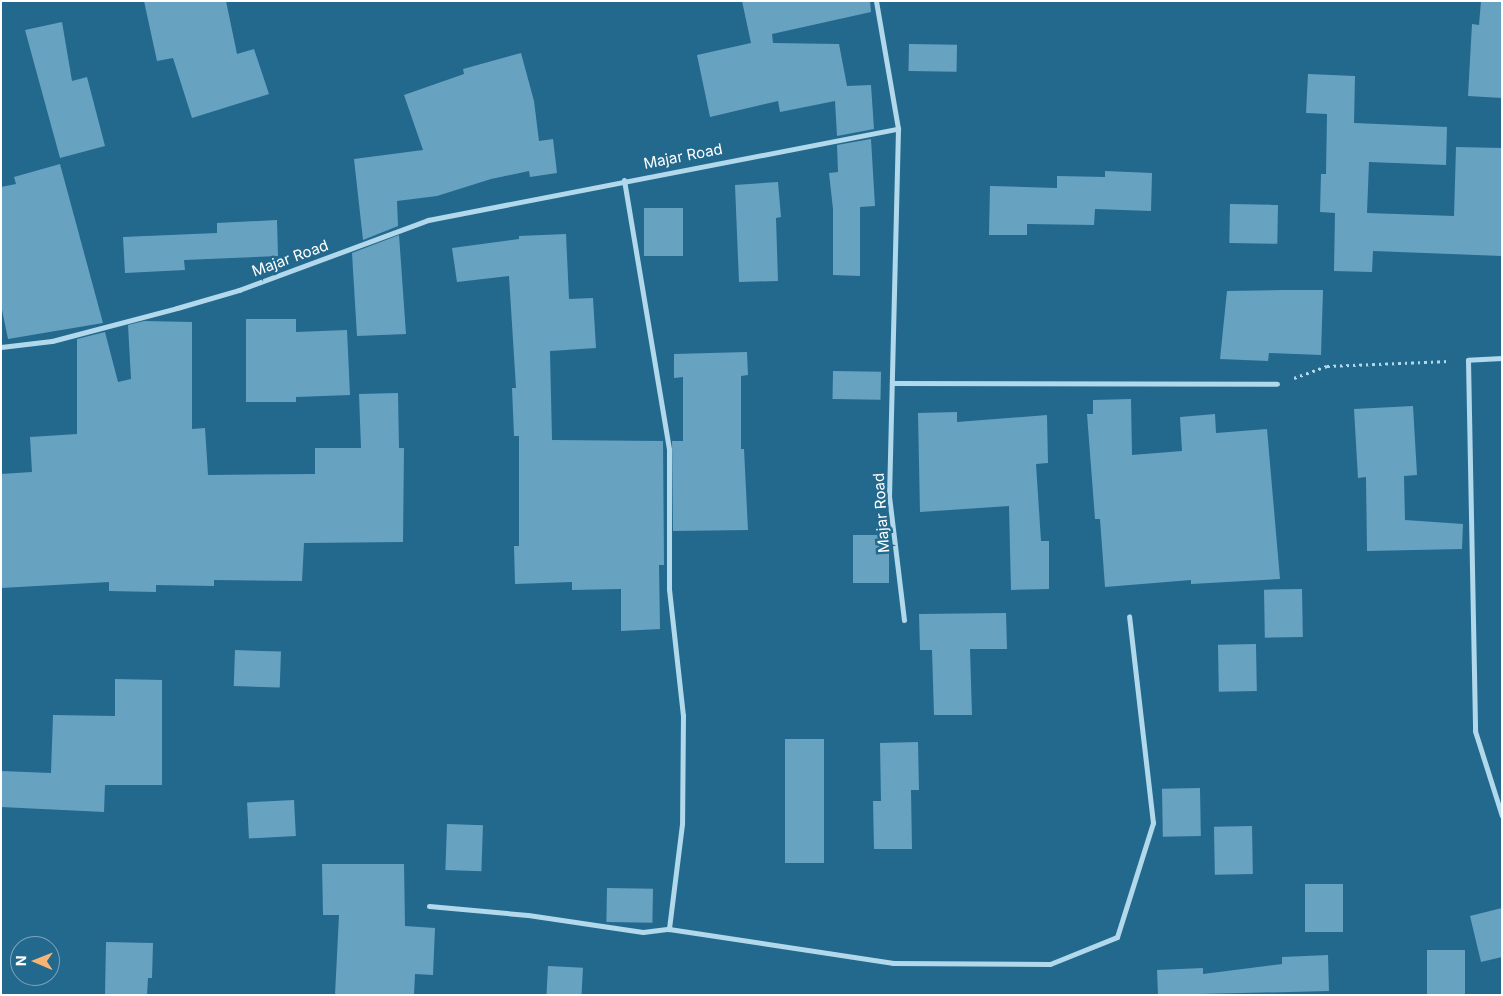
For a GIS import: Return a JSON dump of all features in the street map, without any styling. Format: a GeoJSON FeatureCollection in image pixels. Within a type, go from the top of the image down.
{"type":"FeatureCollection","features":[{"type":"Feature","properties":{"kind":"street"},"geometry":{"type":"LineString","coordinates":[[876,1],[898,129]]}},
{"type":"Feature","properties":{"kind":"street","name":"Majar Road"},"geometry":{"type":"LineString","coordinates":[[1,347],[52,341],[230,292],[428,220],[624,180],[898,129],[889,496],[904,620]]}},
{"type":"Feature","properties":{"kind":"street"},"geometry":{"type":"LineString","coordinates":[[624,180],[669,448],[669,589],[682,715],[682,824],[669,929]]}},
{"type":"Feature","properties":{"kind":"street"},"geometry":{"type":"LineString","coordinates":[[1502,358],[1468,360],[1475,731],[1502,816]]}},
{"type":"Feature","properties":{"kind":"street"},"geometry":{"type":"LineString","coordinates":[[892,383],[1277,384]]}},
{"type":"Feature","properties":{"kind":"street"},"geometry":{"type":"LineString","coordinates":[[429,906],[528,915],[643,932],[669,929],[893,963],[1050,964],[1117,937],[1153,823],[1129,616]]}},
{"type":"Feature","properties":{"kind":"path"},"geometry":{"type":"LineString","coordinates":[[1277,384],[1327,366],[1468,360]]}},
{"type":"Feature","properties":{"kind":"building"},"geometry":{"type":"Polygon","coordinates":[[[144,1],[226,1],[237,54],[254,49],[269,94],[192,118],[173,58],[157,61],[144,1]]]}},
{"type":"Feature","properties":{"kind":"building"},"geometry":{"type":"Polygon","coordinates":[[[742,1],[870,1],[871,12],[772,34],[773,43],[839,44],[847,86],[871,85],[874,129],[837,136],[835,101],[780,112],[778,101],[710,117],[697,55],[751,43],[742,1]]]}},
{"type":"Feature","properties":{"kind":"building"},"geometry":{"type":"Polygon","coordinates":[[[1481,1],[1502,1],[1502,98],[1468,96],[1472,24],[1479,25],[1481,1]]]}},
{"type":"Feature","properties":{"kind":"building"},"geometry":{"type":"Polygon","coordinates":[[[62,22],[72,81],[87,77],[105,146],[60,158],[25,30],[62,22]]]}},
{"type":"Feature","properties":{"kind":"building"},"geometry":{"type":"Polygon","coordinates":[[[909,44],[957,45],[957,72],[909,71],[909,44]]]}},
{"type":"Feature","properties":{"kind":"building"},"geometry":{"type":"Polygon","coordinates":[[[521,53],[534,101],[539,141],[553,139],[557,173],[530,177],[529,171],[491,179],[437,196],[397,201],[398,226],[363,240],[354,159],[423,150],[404,95],[464,74],[463,69],[521,53]]]}},
{"type":"Feature","properties":{"kind":"building"},"geometry":{"type":"Polygon","coordinates":[[[1308,74],[1355,76],[1354,123],[1447,127],[1446,165],[1369,162],[1367,213],[1454,216],[1456,147],[1502,148],[1502,256],[1373,251],[1372,272],[1334,271],[1335,213],[1320,212],[1321,174],[1326,174],[1327,114],[1306,113],[1308,74]]]}},
{"type":"Feature","properties":{"kind":"building"},"geometry":{"type":"Polygon","coordinates":[[[871,139],[875,206],[860,207],[860,276],[833,275],[833,209],[829,173],[838,172],[837,145],[871,139]]]}},
{"type":"Feature","properties":{"kind":"building"},"geometry":{"type":"Polygon","coordinates":[[[60,164],[103,323],[8,339],[1,305],[1,187],[16,184],[14,177],[60,164]]]}},
{"type":"Feature","properties":{"kind":"building"},"geometry":{"type":"Polygon","coordinates":[[[1105,171],[1152,173],[1151,211],[1095,209],[1094,225],[1027,224],[1027,235],[989,235],[990,186],[1057,188],[1057,176],[1105,177],[1105,171]]]}},
{"type":"Feature","properties":{"kind":"building"},"geometry":{"type":"Polygon","coordinates":[[[778,182],[781,217],[776,218],[778,281],[739,282],[735,185],[778,182]]]}},
{"type":"Feature","properties":{"kind":"building"},"geometry":{"type":"Polygon","coordinates":[[[1230,204],[1278,205],[1277,244],[1229,243],[1230,204]]]}},
{"type":"Feature","properties":{"kind":"building"},"geometry":{"type":"Polygon","coordinates":[[[644,208],[683,208],[683,256],[644,256],[644,208]]]}},
{"type":"Feature","properties":{"kind":"building"},"geometry":{"type":"Polygon","coordinates":[[[277,220],[278,256],[184,260],[185,270],[125,273],[123,237],[217,233],[217,223],[277,220]]]}},
{"type":"Feature","properties":{"kind":"building"},"geometry":{"type":"Polygon","coordinates":[[[566,234],[569,299],[593,298],[596,348],[550,351],[552,440],[663,441],[664,565],[659,565],[660,629],[621,631],[621,589],[572,590],[572,582],[515,584],[514,546],[519,546],[519,436],[514,436],[512,388],[516,388],[509,276],[457,282],[452,248],[519,239],[519,236],[566,234]]]}},
{"type":"Feature","properties":{"kind":"building"},"geometry":{"type":"Polygon","coordinates":[[[399,235],[406,334],[357,336],[352,253],[399,235]]]}},
{"type":"Feature","properties":{"kind":"building"},"geometry":{"type":"Polygon","coordinates":[[[1323,290],[1321,355],[1269,353],[1268,361],[1220,359],[1227,291],[1323,290]]]}},
{"type":"Feature","properties":{"kind":"building"},"geometry":{"type":"Polygon","coordinates":[[[246,319],[296,319],[296,332],[347,330],[350,395],[296,397],[296,402],[246,402],[246,319]]]}},
{"type":"Feature","properties":{"kind":"building"},"geometry":{"type":"Polygon","coordinates":[[[144,321],[192,322],[192,429],[205,428],[208,475],[315,474],[315,448],[361,448],[359,394],[398,393],[399,448],[404,448],[403,542],[304,543],[302,581],[214,580],[214,586],[156,585],[156,592],[109,591],[109,582],[1,588],[1,474],[32,472],[30,437],[77,434],[77,339],[105,332],[118,382],[131,379],[128,325],[144,321]]]}},
{"type":"Feature","properties":{"kind":"building"},"geometry":{"type":"Polygon","coordinates":[[[747,352],[748,375],[741,376],[741,449],[744,449],[748,530],[673,531],[672,441],[683,441],[683,377],[674,378],[674,354],[747,352]]]}},
{"type":"Feature","properties":{"kind":"building"},"geometry":{"type":"Polygon","coordinates":[[[833,371],[881,372],[881,400],[833,399],[833,371]]]}},
{"type":"Feature","properties":{"kind":"building"},"geometry":{"type":"Polygon","coordinates":[[[1131,399],[1132,455],[1182,451],[1180,417],[1215,414],[1216,433],[1267,429],[1280,579],[1191,584],[1191,580],[1105,587],[1100,519],[1095,519],[1087,414],[1093,414],[1093,400],[1131,399]]]}},
{"type":"Feature","properties":{"kind":"building"},"geometry":{"type":"Polygon","coordinates":[[[1413,406],[1417,475],[1404,476],[1405,520],[1463,524],[1462,549],[1367,551],[1366,477],[1358,478],[1354,409],[1413,406]]]}},
{"type":"Feature","properties":{"kind":"building"},"geometry":{"type":"Polygon","coordinates":[[[957,412],[957,422],[1047,415],[1048,463],[1036,464],[1041,541],[1049,541],[1049,589],[1011,590],[1009,506],[920,512],[918,413],[957,412]]]}},
{"type":"Feature","properties":{"kind":"building"},"geometry":{"type":"Polygon","coordinates":[[[853,535],[889,535],[889,583],[853,583],[853,535]]]}},
{"type":"Feature","properties":{"kind":"building"},"geometry":{"type":"Polygon","coordinates":[[[1302,589],[1303,637],[1265,638],[1264,590],[1302,589]]]}},
{"type":"Feature","properties":{"kind":"building"},"geometry":{"type":"Polygon","coordinates":[[[1006,613],[1007,649],[970,649],[972,715],[934,715],[932,650],[920,650],[919,614],[1006,613]]]}},
{"type":"Feature","properties":{"kind":"building"},"geometry":{"type":"Polygon","coordinates":[[[1256,644],[1257,691],[1219,692],[1218,645],[1256,644]]]}},
{"type":"Feature","properties":{"kind":"building"},"geometry":{"type":"Polygon","coordinates":[[[235,650],[281,652],[280,688],[234,686],[235,650]]]}},
{"type":"Feature","properties":{"kind":"building"},"geometry":{"type":"Polygon","coordinates":[[[115,679],[162,680],[162,785],[105,785],[104,812],[1,807],[1,771],[51,773],[53,715],[115,716],[115,679]]]}},
{"type":"Feature","properties":{"kind":"building"},"geometry":{"type":"Polygon","coordinates":[[[785,739],[824,739],[824,863],[785,863],[785,739]]]}},
{"type":"Feature","properties":{"kind":"building"},"geometry":{"type":"Polygon","coordinates":[[[918,742],[919,790],[911,790],[912,849],[874,849],[873,801],[881,801],[880,743],[918,742]]]}},
{"type":"Feature","properties":{"kind":"building"},"geometry":{"type":"Polygon","coordinates":[[[1200,788],[1201,836],[1163,837],[1162,789],[1200,788]]]}},
{"type":"Feature","properties":{"kind":"building"},"geometry":{"type":"Polygon","coordinates":[[[294,800],[296,836],[249,838],[247,802],[294,800]]]}},
{"type":"Feature","properties":{"kind":"building"},"geometry":{"type":"Polygon","coordinates":[[[447,824],[483,825],[481,871],[445,870],[447,824]]]}},
{"type":"Feature","properties":{"kind":"building"},"geometry":{"type":"Polygon","coordinates":[[[1252,826],[1253,874],[1215,875],[1214,827],[1252,826]]]}},
{"type":"Feature","properties":{"kind":"building"},"geometry":{"type":"Polygon","coordinates":[[[322,864],[404,864],[405,926],[435,928],[433,975],[415,974],[414,995],[335,995],[339,915],[323,915],[322,864]]]}},
{"type":"Feature","properties":{"kind":"building"},"geometry":{"type":"Polygon","coordinates":[[[1305,884],[1343,884],[1343,932],[1305,932],[1305,884]]]}},
{"type":"Feature","properties":{"kind":"building"},"geometry":{"type":"Polygon","coordinates":[[[607,888],[653,889],[652,923],[606,922],[607,888]]]}},
{"type":"Feature","properties":{"kind":"building"},"geometry":{"type":"Polygon","coordinates":[[[1502,908],[1502,957],[1481,962],[1470,916],[1502,908]]]}},
{"type":"Feature","properties":{"kind":"building"},"geometry":{"type":"Polygon","coordinates":[[[106,942],[153,943],[152,978],[148,978],[147,995],[105,995],[106,942]]]}},
{"type":"Feature","properties":{"kind":"building"},"geometry":{"type":"Polygon","coordinates":[[[1427,950],[1465,950],[1465,995],[1427,995],[1427,950]]]}},
{"type":"Feature","properties":{"kind":"building"},"geometry":{"type":"Polygon","coordinates":[[[1328,955],[1329,991],[1158,995],[1157,970],[1203,968],[1203,974],[1282,964],[1282,957],[1328,955]]]}},
{"type":"Feature","properties":{"kind":"building"},"geometry":{"type":"Polygon","coordinates":[[[548,966],[583,968],[582,995],[546,995],[548,966]]]}}]}
